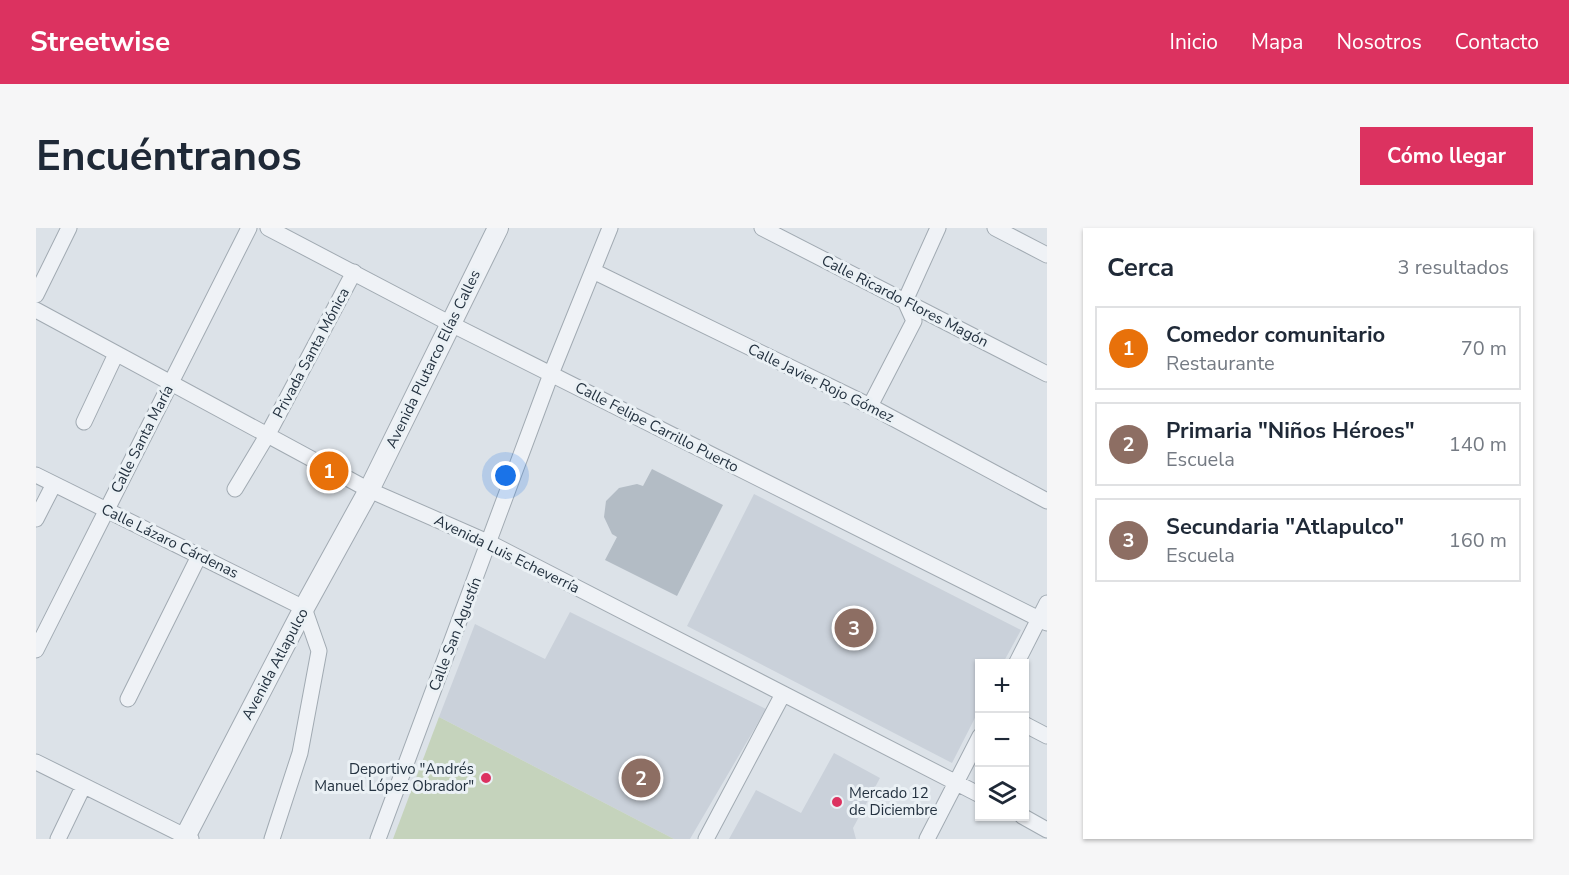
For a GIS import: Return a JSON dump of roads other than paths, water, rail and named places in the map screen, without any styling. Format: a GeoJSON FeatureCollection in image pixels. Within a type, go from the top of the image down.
{"type":"FeatureCollection","features":[{"type":"Feature","properties":{"kind":"street"},"geometry":{"type":"LineString","coordinates":[[36,295],[69,228]]}},
{"type":"Feature","properties":{"kind":"street","name":"Calle Santa María"},"geometry":{"type":"LineString","coordinates":[[36,650],[249,228]]}},
{"type":"Feature","properties":{"kind":"street","name":"Calle Felipe Carrillo Puerto"},"geometry":{"type":"LineString","coordinates":[[268,228],[449,322],[1043,621]]}},
{"type":"Feature","properties":{"kind":"street","name":"Avenida Plutarco Elías Calles"},"geometry":{"type":"LineString","coordinates":[[369,490],[449,322],[498,228]]}},
{"type":"Feature","properties":{"kind":"street","name":"Calle San Agustín"},"geometry":{"type":"LineString","coordinates":[[378,839],[552,374],[610,228]]}},
{"type":"Feature","properties":{"kind":"street","name":"Calle Ricardo Flores Magón"},"geometry":{"type":"LineString","coordinates":[[762,228],[1047,374]]}},
{"type":"Feature","properties":{"kind":"street"},"geometry":{"type":"LineString","coordinates":[[870,406],[914,321],[905,301],[938,228]]}},
{"type":"Feature","properties":{"kind":"street"},"geometry":{"type":"LineString","coordinates":[[995,228],[1047,255]]}},
{"type":"Feature","properties":{"kind":"street","name":"Calle Javier Rojo Gómez"},"geometry":{"type":"LineString","coordinates":[[592,271],[870,406],[1047,501]]}},
{"type":"Feature","properties":{"kind":"street","name":"Privada Santa Mónica"},"geometry":{"type":"LineString","coordinates":[[235,489],[268,434],[354,272]]}},
{"type":"Feature","properties":{"kind":"street","name":"Avenida Luis Echeverría"},"geometry":{"type":"LineString","coordinates":[[36,310],[369,490],[490,543],[975,792]]}},
{"type":"Feature","properties":{"kind":"street"},"geometry":{"type":"LineString","coordinates":[[84,422],[116,354]]}},
{"type":"Feature","properties":{"kind":"street","name":"Calle Lázaro Cárdenas"},"geometry":{"type":"LineString","coordinates":[[36,475],[304,608]]}},
{"type":"Feature","properties":{"kind":"street"},"geometry":{"type":"LineString","coordinates":[[36,519],[54,484]]}},
{"type":"Feature","properties":{"kind":"street","name":"Avenida Atlapulco"},"geometry":{"type":"LineString","coordinates":[[187,838],[304,608],[369,490]]}},
{"type":"Feature","properties":{"kind":"street"},"geometry":{"type":"LineString","coordinates":[[128,699],[200,556]]}},
{"type":"Feature","properties":{"kind":"street"},"geometry":{"type":"LineString","coordinates":[[1019,659],[1043,621],[1047,603]]}},
{"type":"Feature","properties":{"kind":"street"},"geometry":{"type":"LineString","coordinates":[[272,839],[300,753],[319,651],[304,608]]}},
{"type":"Feature","properties":{"kind":"street"},"geometry":{"type":"LineString","coordinates":[[706,839],[783,694]]}},
{"type":"Feature","properties":{"kind":"street"},"geometry":{"type":"LineString","coordinates":[[1029,727],[1047,736]]}},
{"type":"Feature","properties":{"kind":"street"},"geometry":{"type":"LineString","coordinates":[[927,839],[975,746]]}},
{"type":"Feature","properties":{"kind":"street"},"geometry":{"type":"LineString","coordinates":[[36,762],[187,838]]}},
{"type":"Feature","properties":{"kind":"street"},"geometry":{"type":"LineString","coordinates":[[58,839],[83,787]]}},
{"type":"Feature","properties":{"kind":"street"},"geometry":{"type":"LineString","coordinates":[[1029,820],[1047,830]]}},
{"type":"Feature","properties":{"kind":"place","name":"Comedor comunitario"},"geometry":{"type":"Point","coordinates":[329,471]}},
{"type":"Feature","properties":{"kind":"place","name":"Secundaria \"Atlapulco\""},"geometry":{"type":"Point","coordinates":[854,628]}},
{"type":"Feature","properties":{"kind":"place","name":"Deportivo \"Andrés Manuel López Obrador\""},"geometry":{"type":"Point","coordinates":[486,778]}},
{"type":"Feature","properties":{"kind":"place","name":"Primaria \"Niños Héroes\""},"geometry":{"type":"Point","coordinates":[641,778]}},
{"type":"Feature","properties":{"kind":"place","name":"Mercado 12 de Diciembre"},"geometry":{"type":"Point","coordinates":[837,802]}}]}
